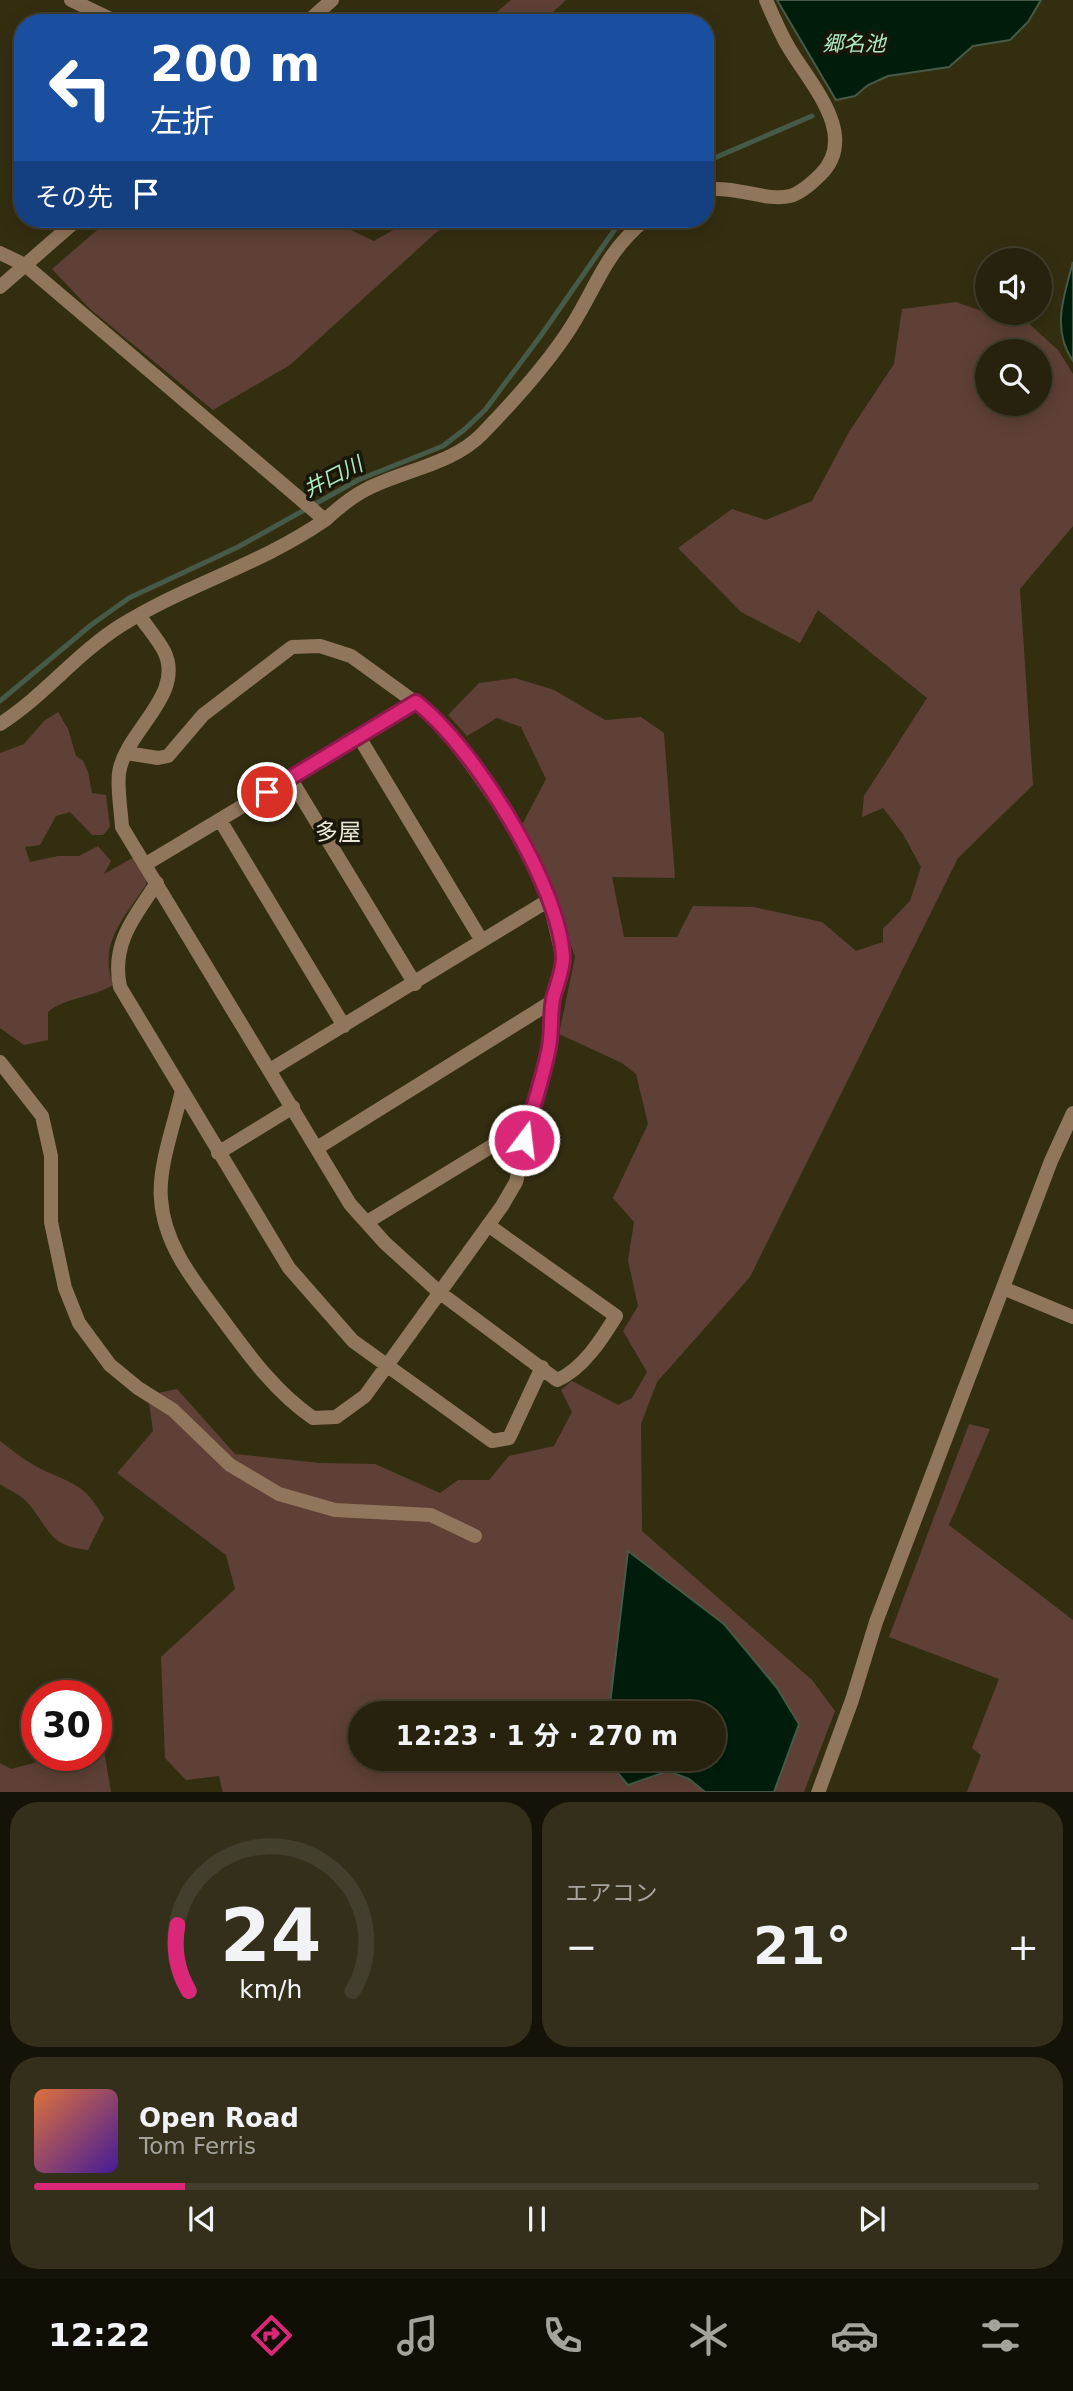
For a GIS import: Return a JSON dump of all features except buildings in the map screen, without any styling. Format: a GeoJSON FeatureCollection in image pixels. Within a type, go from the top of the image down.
{"type":"FeatureCollection","features":[{"type":"Feature","properties":{"kind":"street"},"geometry":{"type":"LineString","coordinates":[[71,0],[100,14]]}},
{"type":"Feature","properties":{"kind":"street"},"geometry":{"type":"LineString","coordinates":[[316,14],[332,0]]}},
{"type":"Feature","properties":{"kind":"street"},"geometry":{"type":"LineString","coordinates":[[714,189],[737,188],[781,198],[792,195],[818,178],[835,154],[838,144],[834,124],[787,45],[766,0]]}},
{"type":"Feature","properties":{"kind":"street"},"geometry":{"type":"LineString","coordinates":[[0,287],[68,228]]}},
{"type":"Feature","properties":{"kind":"street"},"geometry":{"type":"LineString","coordinates":[[0,724],[43,692],[92,646],[139,615],[280,550],[368,488],[468,447],[554,350],[571,326],[599,271],[625,237],[636,228]]}},
{"type":"Feature","properties":{"kind":"street"},"geometry":{"type":"LineString","coordinates":[[0,253],[25,265],[325,520]]}},
{"type":"Feature","properties":{"kind":"street"},"geometry":{"type":"LineString","coordinates":[[139,615],[164,651],[168,674],[160,698],[126,752],[119,772],[122,827],[350,1203],[366,1222],[439,1292],[557,1380],[570,1375],[616,1316],[488,1225]]}},
{"type":"Feature","properties":{"kind":"street"},"geometry":{"type":"LineString","coordinates":[[126,752],[159,758],[168,756],[203,715],[292,647],[320,646],[351,656],[434,716],[478,772],[510,821],[549,900],[563,958],[553,1001],[549,1047],[528,1124],[516,1182],[365,1396],[338,1416],[323,1419],[304,1411],[252,1361],[186,1269],[170,1240],[163,1215],[162,1170],[182,1090]]}},
{"type":"Feature","properties":{"kind":"street"},"geometry":{"type":"LineString","coordinates":[[146,864],[416,702]]}},
{"type":"Feature","properties":{"kind":"street"},"geometry":{"type":"LineString","coordinates":[[359,737],[482,941]]}},
{"type":"Feature","properties":{"kind":"street"},"geometry":{"type":"LineString","coordinates":[[290,778],[415,984]]}},
{"type":"Feature","properties":{"kind":"street"},"geometry":{"type":"LineString","coordinates":[[219,820],[344,1026]]}},
{"type":"Feature","properties":{"kind":"street"},"geometry":{"type":"LineString","coordinates":[[157,883],[125,931],[118,955],[117,976],[124,998],[289,1268],[353,1341],[492,1441],[509,1438],[542,1367]]}},
{"type":"Feature","properties":{"kind":"street"},"geometry":{"type":"LineString","coordinates":[[271,1070],[549,900]]}},
{"type":"Feature","properties":{"kind":"street"},"geometry":{"type":"LineString","coordinates":[[317,1148],[553,1001]]}},
{"type":"Feature","properties":{"kind":"street"},"geometry":{"type":"LineString","coordinates":[[0,1062],[42,1116],[51,1156],[51,1222],[65,1288],[79,1323],[110,1364],[138,1388],[173,1410],[230,1465],[279,1494],[335,1510],[431,1515],[475,1535]]}},
{"type":"Feature","properties":{"kind":"street"},"geometry":{"type":"LineString","coordinates":[[218,1153],[293,1107]]}},
{"type":"Feature","properties":{"kind":"street"},"geometry":{"type":"LineString","coordinates":[[817,1792],[852,1700],[876,1622],[1051,1161],[1073,1113]]}},
{"type":"Feature","properties":{"kind":"street"},"geometry":{"type":"LineString","coordinates":[[366,1222],[528,1124]]}},
{"type":"Feature","properties":{"kind":"street"},"geometry":{"type":"LineString","coordinates":[[1003,1288],[1073,1317]]}},
{"type":"Feature","properties":{"kind":"shaded area"},"geometry":{"type":"Polygon","coordinates":[[[511,0],[566,0],[551,14],[495,14],[511,0]]]}},
{"type":"Feature","properties":{"kind":"shaded area"},"geometry":{"type":"Polygon","coordinates":[[[100,228],[347,228],[374,241],[397,228],[441,228],[290,365],[213,410],[90,309],[52,269],[100,228]]]}},
{"type":"Feature","properties":{"kind":"shaded area"},"geometry":{"type":"Polygon","coordinates":[[[956,302],[975,309],[975,325],[1030,325],[1046,339],[975,339],[975,416],[1052,416],[1052,345],[1073,374],[1073,526],[1020,589],[1033,785],[958,858],[750,1277],[657,1382],[641,1424],[642,1531],[812,1680],[835,1711],[804,1792],[774,1792],[798,1724],[724,1624],[628,1552],[610,1701],[348,1701],[348,1771],[616,1771],[628,1785],[668,1771],[689,1779],[705,1792],[223,1792],[219,1776],[186,1780],[165,1758],[161,1657],[235,1589],[226,1555],[117,1473],[153,1431],[148,1395],[177,1389],[235,1454],[320,1463],[375,1464],[440,1493],[458,1480],[489,1480],[509,1456],[554,1446],[572,1412],[561,1390],[572,1381],[618,1405],[632,1398],[647,1372],[623,1331],[638,1306],[628,1260],[634,1222],[613,1198],[648,1124],[636,1074],[622,1063],[559,1034],[575,957],[553,892],[522,825],[546,779],[521,727],[497,718],[467,736],[448,715],[479,683],[515,678],[554,690],[605,720],[641,717],[664,733],[675,878],[612,877],[624,937],[677,937],[693,906],[754,907],[822,922],[856,951],[883,942],[883,929],[910,901],[921,867],[903,834],[883,808],[862,817],[864,796],[927,698],[818,610],[800,643],[741,612],[678,548],[732,509],[766,520],[812,501],[849,432],[894,364],[902,309],[956,302]]]}},
{"type":"Feature","properties":{"kind":"shaded area"},"geometry":{"type":"Polygon","coordinates":[[[58,712],[68,729],[76,756],[83,761],[88,772],[92,793],[106,795],[110,827],[103,835],[92,835],[70,812],[56,816],[40,845],[25,847],[30,862],[58,856],[79,856],[98,846],[111,861],[104,874],[134,857],[147,879],[111,944],[109,970],[113,985],[55,1007],[48,1012],[48,1040],[24,1045],[0,1028],[0,753],[24,744],[44,721],[58,712]]]}},
{"type":"Feature","properties":{"kind":"shaded area"},"geometry":{"type":"Polygon","coordinates":[[[969,1424],[990,1429],[949,1525],[1073,1620],[1073,1792],[967,1792],[981,1755],[972,1748],[999,1679],[889,1637],[969,1424]]]}},
{"type":"Feature","properties":{"kind":"shaded area"},"geometry":{"type":"Polygon","coordinates":[[[0,1441],[36,1466],[77,1486],[91,1498],[104,1518],[88,1550],[57,1540],[25,1500],[0,1484],[0,1441]]]}},
{"type":"Feature","properties":{"kind":"shaded area"},"geometry":{"type":"Polygon","coordinates":[[[0,1763],[11,1769],[21,1766],[21,1771],[107,1771],[111,1792],[0,1792],[0,1763]]]}},
{"type":"Feature","properties":{"kind":"water","name":"郷名池"},"geometry":{"type":"Polygon","coordinates":[[[777,0],[1041,0],[1028,22],[1010,40],[973,46],[949,67],[888,76],[868,85],[855,96],[836,100],[777,0]]]}},
{"type":"Feature","properties":{"kind":"water"},"geometry":{"type":"Polygon","coordinates":[[[1073,262],[1073,361],[1062,337],[1061,312],[1073,262]]]}},
{"type":"Feature","properties":{"kind":"water"},"geometry":{"type":"Polygon","coordinates":[[[628,1551],[724,1624],[777,1688],[799,1724],[774,1792],[705,1792],[689,1779],[668,1771],[726,1771],[726,1701],[610,1701],[628,1551]]]}},
{"type":"Feature","properties":{"kind":"water"},"geometry":{"type":"Polygon","coordinates":[[[616,1771],[668,1771],[628,1785],[616,1771]]]}},
{"type":"Feature","properties":{"kind":"waterway","name":"井口川"},"geometry":{"type":"LineString","coordinates":[[714,158],[812,116]]}},
{"type":"Feature","properties":{"kind":"waterway","name":"井口川"},"geometry":{"type":"LineString","coordinates":[[0,701],[91,625],[129,598],[238,547],[358,480],[443,446],[485,410],[616,228]]}},
{"type":"Feature","properties":{"kind":"district","name":"多屋"},"geometry":{"type":"Point","coordinates":[338,832]}},
{"type":"Feature","properties":{"kind":"route"},"geometry":{"type":"LineString","coordinates":[[267,792],[416,702],[434,716],[478,772],[510,821],[537,873],[549,900],[563,958],[553,1001],[549,1047],[524,1140]]}}]}
